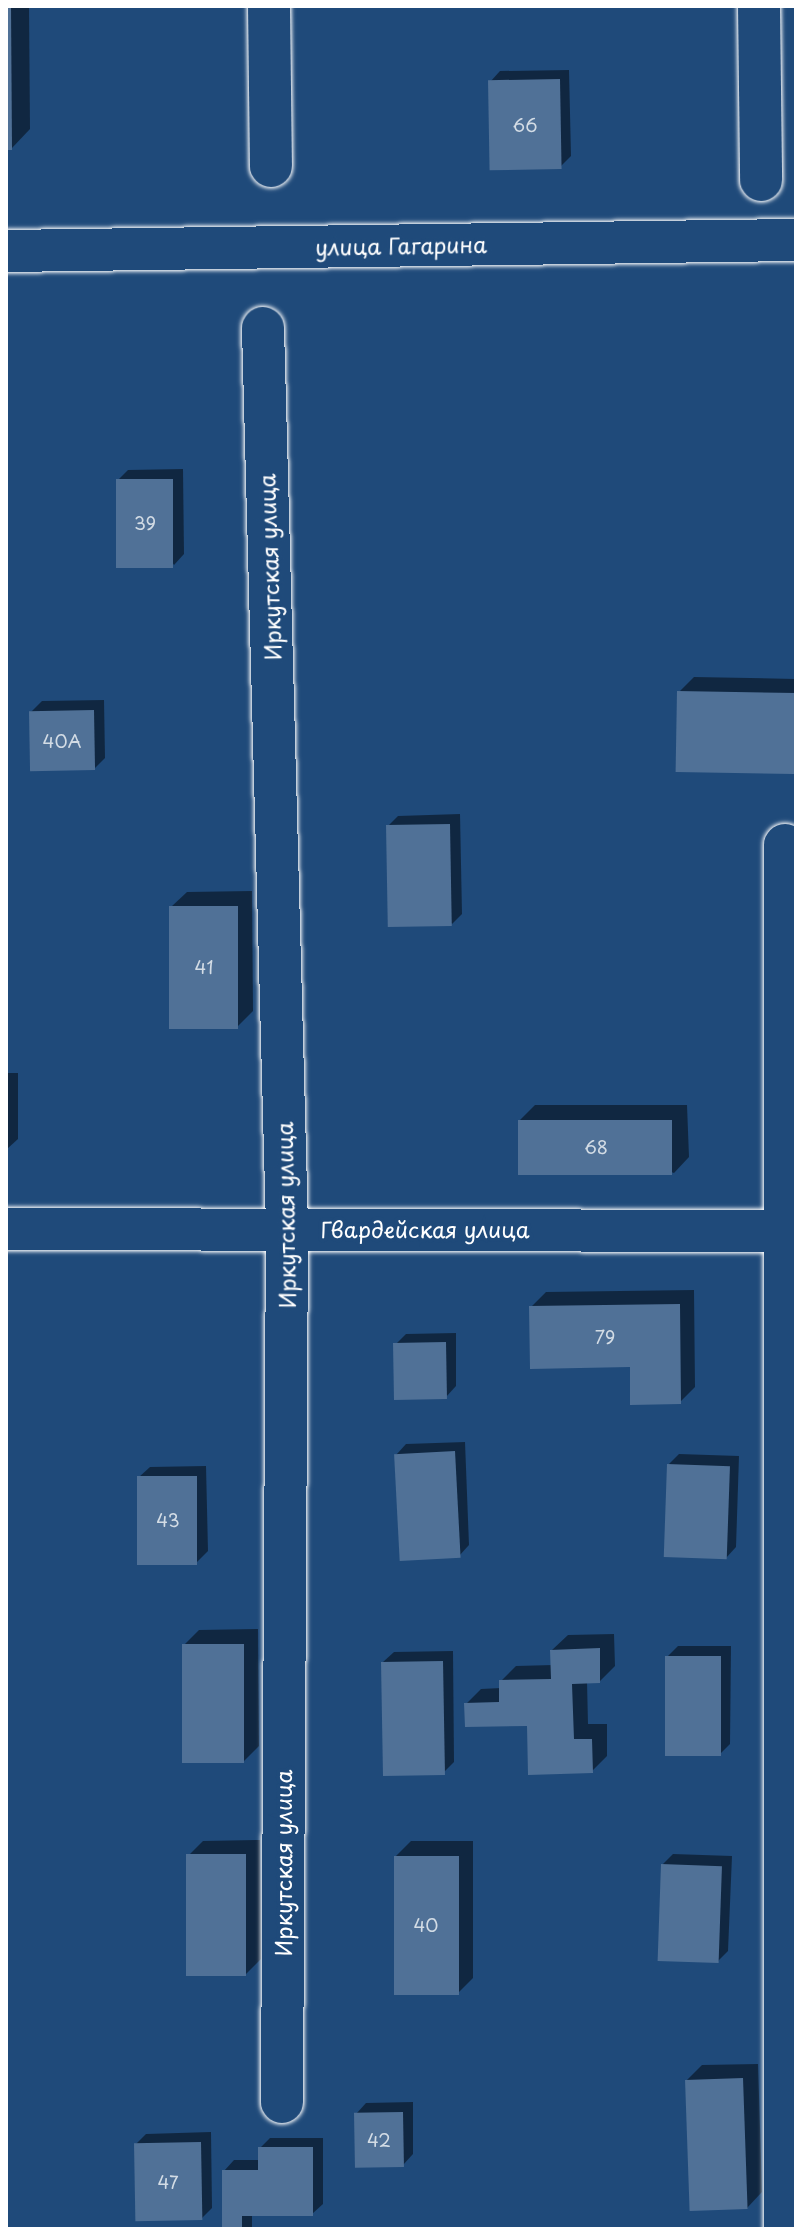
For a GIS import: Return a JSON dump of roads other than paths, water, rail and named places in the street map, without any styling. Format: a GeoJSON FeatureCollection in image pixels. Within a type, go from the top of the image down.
{"type":"FeatureCollection","features":[{"type":"Feature","properties":{"kind":"street"},"geometry":{"type":"LineString","coordinates":[[269,6],[271,166]]}},
{"type":"Feature","properties":{"kind":"street"},"geometry":{"type":"LineString","coordinates":[[759,6],[761,180]]}},
{"type":"Feature","properties":{"kind":"street","name":"улица Гагарина"},"geometry":{"type":"LineString","coordinates":[[6,251],[796,240]]}},
{"type":"Feature","properties":{"kind":"street","name":"Иркутская улица"},"geometry":{"type":"LineString","coordinates":[[263,328],[287,1229],[282,2102]]}},
{"type":"Feature","properties":{"kind":"street"},"geometry":{"type":"LineString","coordinates":[[785,845],[790,1231],[785,2229]]}},
{"type":"Feature","properties":{"kind":"street","name":"Гвардейская улица"},"geometry":{"type":"LineString","coordinates":[[6,1229],[790,1231]]}}]}
